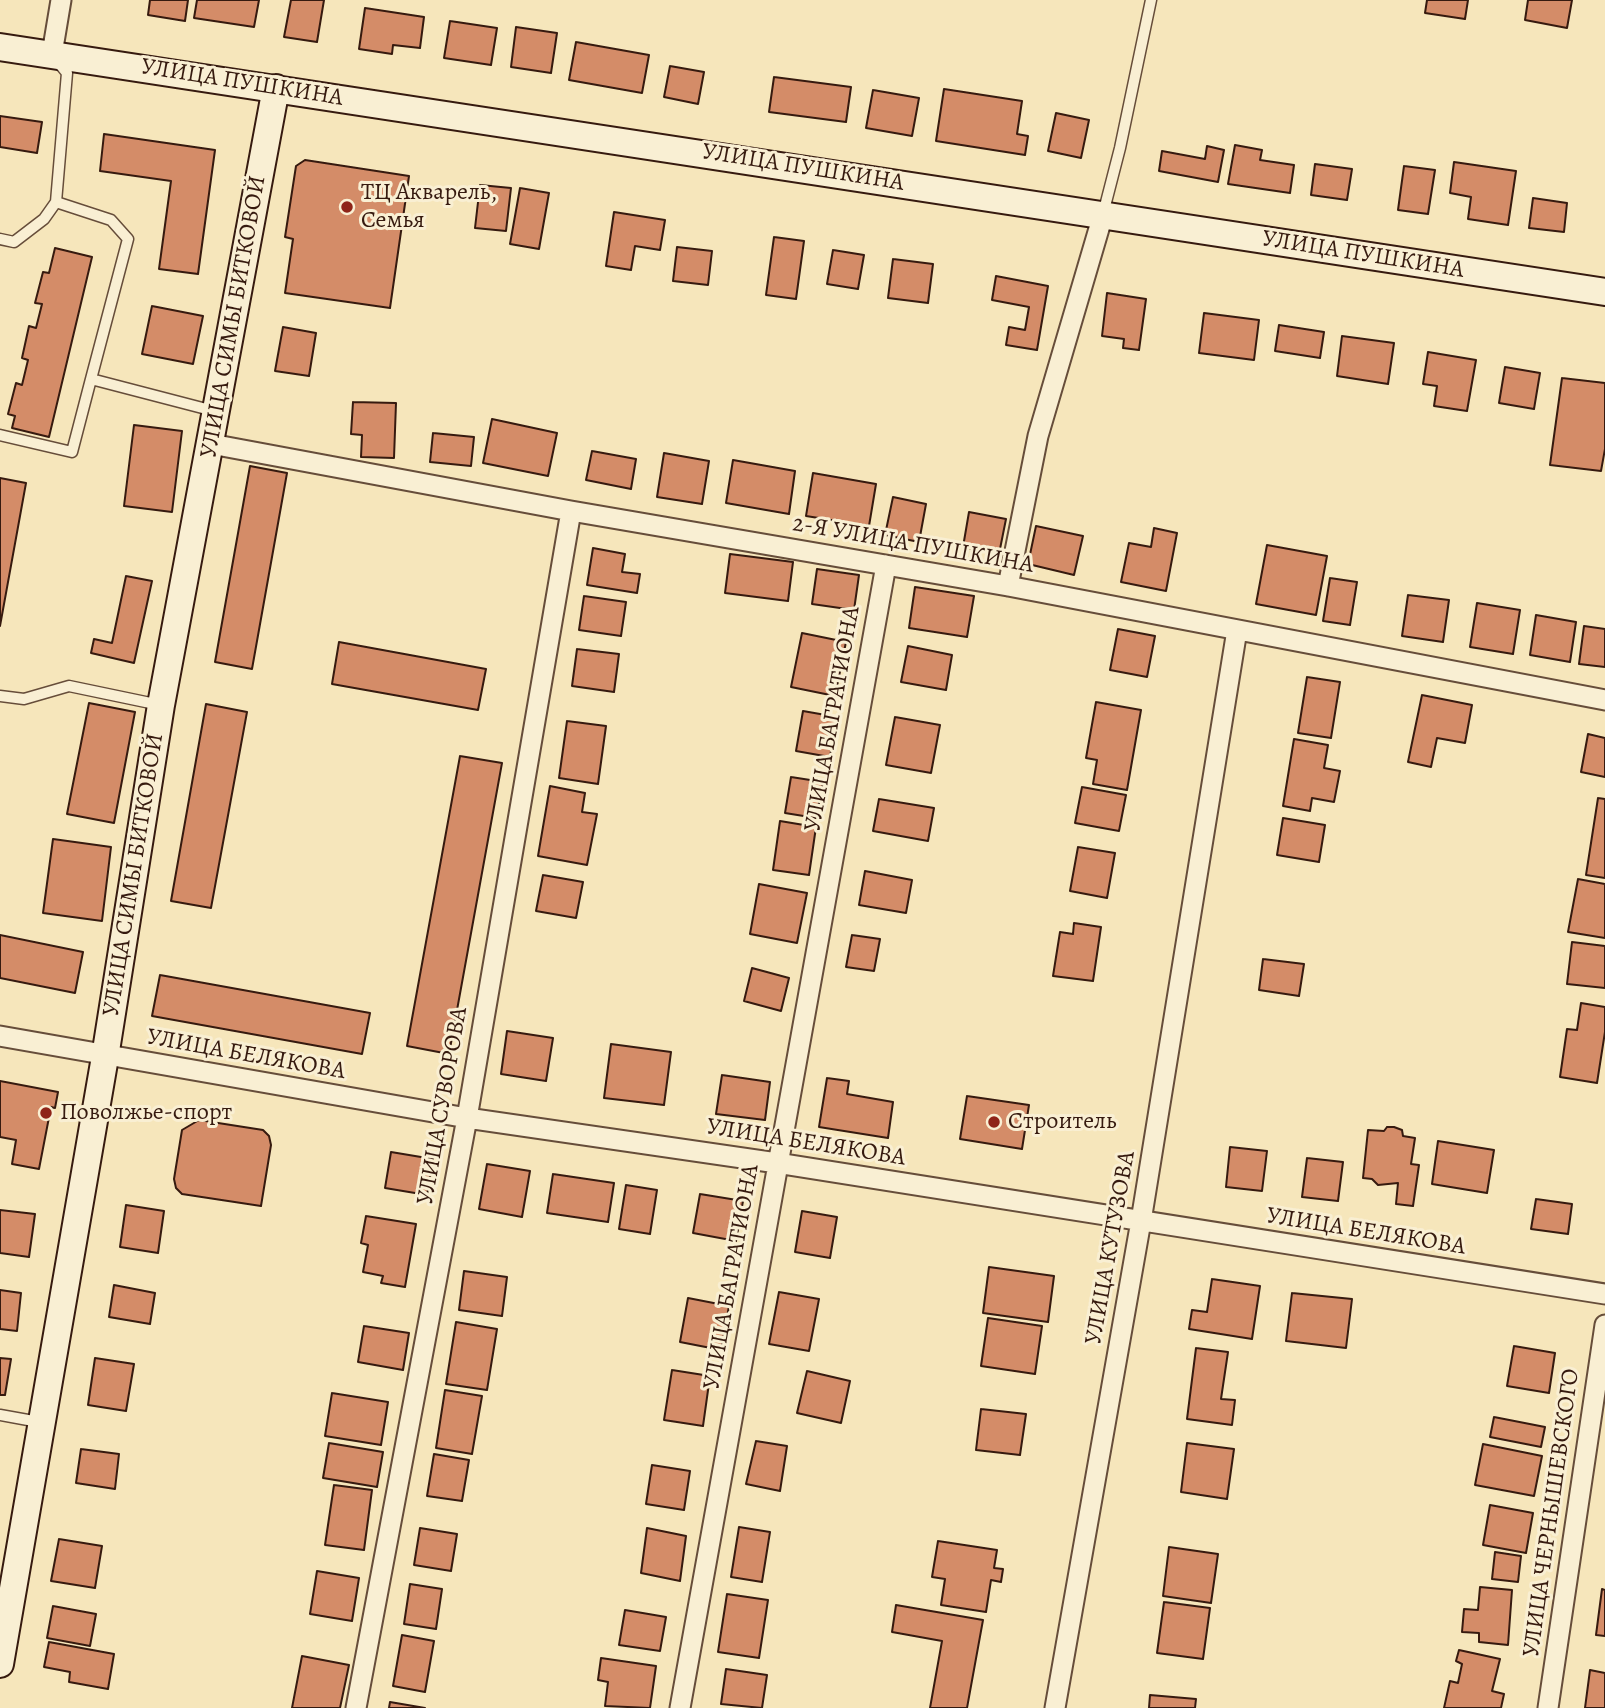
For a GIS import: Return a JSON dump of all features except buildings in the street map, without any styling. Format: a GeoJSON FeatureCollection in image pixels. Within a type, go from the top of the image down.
{"type":"FeatureCollection","features":[{"type":"Feature","properties":{"kind":"street"},"geometry":{"type":"LineString","coordinates":[[52,54],[61,0]]}},
{"type":"Feature","properties":{"kind":"street","name":"УЛИЦА ПУШКИНА"},"geometry":{"type":"LineString","coordinates":[[0,47],[1605,292]]}},
{"type":"Feature","properties":{"kind":"street","name":"УЛИЦА СИМЫ БИТКОВОЙ"},"geometry":{"type":"LineString","coordinates":[[0,1664],[105,1057],[161,705],[218,412],[276,88]]}},
{"type":"Feature","properties":{"kind":"street"},"geometry":{"type":"LineString","coordinates":[[1008,586],[1038,436],[1102,215]]}},
{"type":"Feature","properties":{"kind":"street","name":"2-Я УЛИЦА ПУШКИНА"},"geometry":{"type":"LineString","coordinates":[[211,444],[571,511],[1008,586],[1605,701]]}},
{"type":"Feature","properties":{"kind":"street","name":"УЛИЦА СУВОРОВА"},"geometry":{"type":"LineString","coordinates":[[356,1708],[467,1118],[571,511]]}},
{"type":"Feature","properties":{"kind":"street","name":"УЛИЦА БАГРАТИОНА"},"geometry":{"type":"LineString","coordinates":[[680,1708],[776,1163],[886,565]]}},
{"type":"Feature","properties":{"kind":"street","name":"УЛИЦА КУТУЗОВА"},"geometry":{"type":"LineString","coordinates":[[1055,1708],[1141,1221],[1237,630]]}},
{"type":"Feature","properties":{"kind":"street","name":"УЛИЦА БЕЛЯКОВА"},"geometry":{"type":"LineString","coordinates":[[0,1036],[105,1057],[467,1118],[776,1163],[1605,1294]]}},
{"type":"Feature","properties":{"kind":"street","name":"УЛИЦА ЧЕРНЫШЕВСКОГО"},"geometry":{"type":"LineString","coordinates":[[1548,1708],[1605,1325]]}},
{"type":"Feature","properties":{"kind":"lane"},"geometry":{"type":"LineString","coordinates":[[1102,215],[1120,148],[1151,0]]}},
{"type":"Feature","properties":{"kind":"lane"},"geometry":{"type":"LineString","coordinates":[[0,239],[14,242],[44,219],[56,202],[67,74],[52,54]]}},
{"type":"Feature","properties":{"kind":"lane"},"geometry":{"type":"LineString","coordinates":[[0,435],[72,452],[128,239],[111,220],[56,202]]}},
{"type":"Feature","properties":{"kind":"lane"},"geometry":{"type":"LineString","coordinates":[[91,379],[218,412]]}},
{"type":"Feature","properties":{"kind":"lane"},"geometry":{"type":"LineString","coordinates":[[0,696],[24,699],[69,687],[161,705]]}},
{"type":"Feature","properties":{"kind":"lane"},"geometry":{"type":"LineString","coordinates":[[0,1415],[40,1423]]}},
{"type":"Feature","properties":{"kind":"place","name":"ТЦ Акварель, Семья"},"geometry":{"type":"Point","coordinates":[347,207]}},
{"type":"Feature","properties":{"kind":"place","name":"Поволжье-спорт"},"geometry":{"type":"Point","coordinates":[46,1113]}},
{"type":"Feature","properties":{"kind":"place","name":"Строитель"},"geometry":{"type":"Point","coordinates":[994,1122]}}]}
